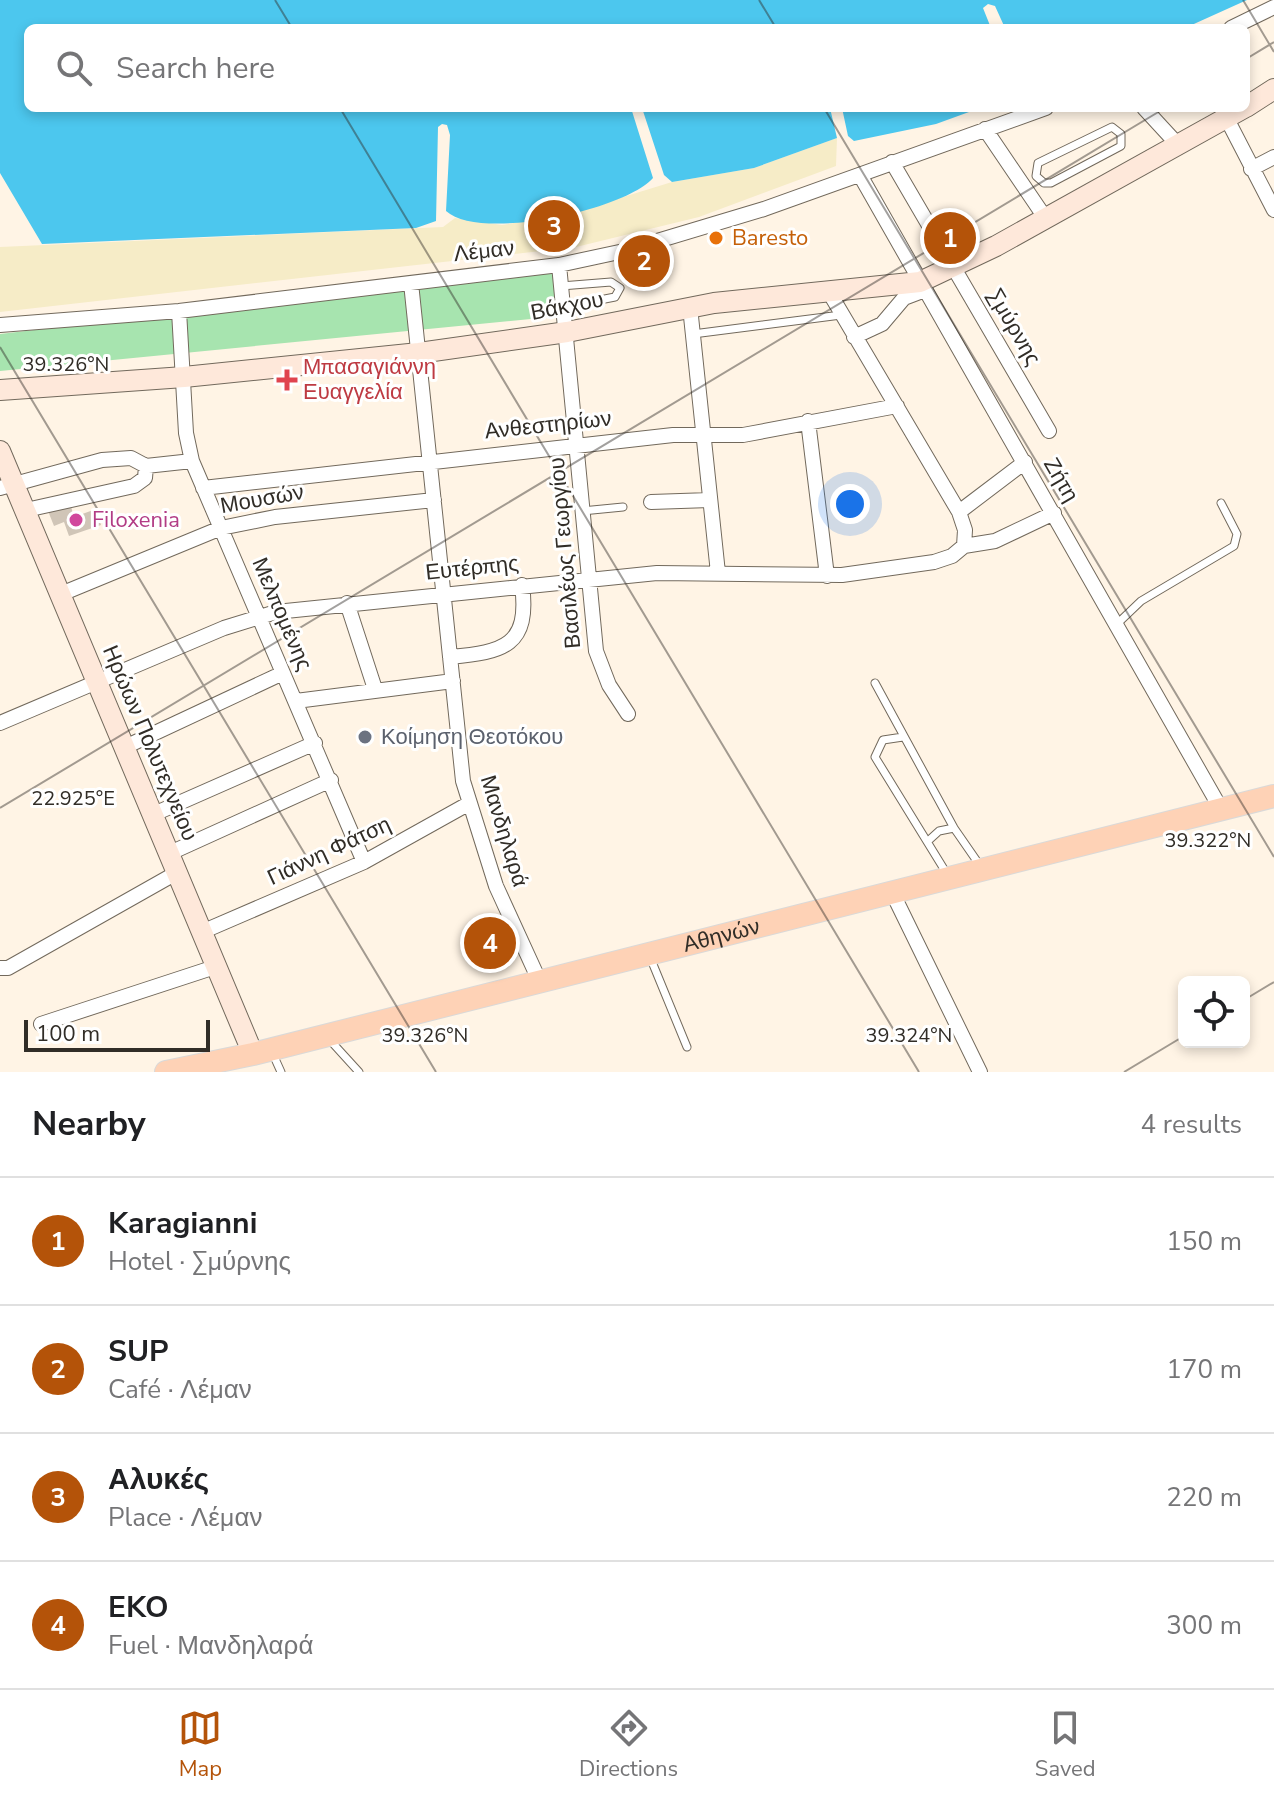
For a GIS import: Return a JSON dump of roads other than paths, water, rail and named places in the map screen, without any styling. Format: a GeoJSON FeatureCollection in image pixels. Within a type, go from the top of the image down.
{"type":"FeatureCollection","features":[{"type":"Feature","properties":{"kind":"main road","name":"Αθηνών"},"geometry":{"type":"LineString","coordinates":[[166,1072],[211,1067],[539,980],[1274,796]]}},
{"type":"Feature","properties":{"kind":"street"},"geometry":{"type":"LineString","coordinates":[[1239,24],[1274,7]]}},
{"type":"Feature","properties":{"kind":"street","name":"Βάκχου"},"geometry":{"type":"LineString","coordinates":[[1250,104],[1274,89]]}},
{"type":"Feature","properties":{"kind":"street","name":"Λέμαν"},"geometry":{"type":"LineString","coordinates":[[0,325],[179,311],[559,265],[624,251],[764,209],[1034,112]]}},
{"type":"Feature","properties":{"kind":"street"},"geometry":{"type":"LineString","coordinates":[[1148,112],[1179,146]]}},
{"type":"Feature","properties":{"kind":"street","name":"Βάκχου"},"geometry":{"type":"LineString","coordinates":[[0,390],[184,377],[419,353],[567,332],[690,307],[829,292],[923,286],[1237,112]]}},
{"type":"Feature","properties":{"kind":"street"},"geometry":{"type":"LineString","coordinates":[[1239,112],[1251,169],[1274,210]]}},
{"type":"Feature","properties":{"kind":"street"},"geometry":{"type":"LineString","coordinates":[[985,129],[1046,219]]}},
{"type":"Feature","properties":{"kind":"street"},"geometry":{"type":"LineString","coordinates":[[1251,169],[1274,157]]}},
{"type":"Feature","properties":{"kind":"street","name":"Σμύρνης"},"geometry":{"type":"LineString","coordinates":[[892,162],[1049,431]]}},
{"type":"Feature","properties":{"kind":"street","name":"Ζήτη"},"geometry":{"type":"LineString","coordinates":[[860,175],[1118,623],[1221,809]]}},
{"type":"Feature","properties":{"kind":"street","name":"Βασιλέως Γεωργίου"},"geometry":{"type":"LineString","coordinates":[[559,265],[597,658],[609,685],[628,714]]}},
{"type":"Feature","properties":{"kind":"street","name":"Μανδηλαρά"},"geometry":{"type":"LineString","coordinates":[[411,283],[468,804],[502,901],[539,980]]}},
{"type":"Feature","properties":{"kind":"street"},"geometry":{"type":"LineString","coordinates":[[854,337],[882,324],[904,298],[923,286]]}},
{"type":"Feature","properties":{"kind":"street"},"geometry":{"type":"LineString","coordinates":[[829,292],[959,512],[965,530],[964,546]]}},
{"type":"Feature","properties":{"kind":"street"},"geometry":{"type":"LineString","coordinates":[[690,307],[718,573]]}},
{"type":"Feature","properties":{"kind":"street","name":"Μελπομένης"},"geometry":{"type":"LineString","coordinates":[[179,311],[186,433],[192,461],[364,862]]}},
{"type":"Feature","properties":{"kind":"street","name":"Ανθεστηρίων"},"geometry":{"type":"LineString","coordinates":[[203,488],[578,444],[743,435],[897,406]]}},
{"type":"Feature","properties":{"kind":"street"},"geometry":{"type":"LineString","coordinates":[[808,421],[827,576]]}},
{"type":"Feature","properties":{"kind":"street","name":"Ηρώων Πολυτεχνείου"},"geometry":{"type":"LineString","coordinates":[[0,451],[7,485],[26,510],[218,966],[262,1052]]}},
{"type":"Feature","properties":{"kind":"street"},"geometry":{"type":"LineString","coordinates":[[7,485],[102,460],[131,458],[146,466],[192,461]]}},
{"type":"Feature","properties":{"kind":"street"},"geometry":{"type":"LineString","coordinates":[[959,512],[1025,462]]}},
{"type":"Feature","properties":{"kind":"street"},"geometry":{"type":"LineString","coordinates":[[26,510],[134,486],[145,478],[146,466]]}},
{"type":"Feature","properties":{"kind":"street","name":"Μουσών"},"geometry":{"type":"LineString","coordinates":[[61,594],[221,528],[275,517],[434,500]]}},
{"type":"Feature","properties":{"kind":"street"},"geometry":{"type":"LineString","coordinates":[[651,502],[710,500]]}},
{"type":"Feature","properties":{"kind":"street","name":"Ευτέρπης"},"geometry":{"type":"LineString","coordinates":[[2,717],[98,682],[258,616],[347,603],[587,579],[718,573],[827,576],[923,565],[952,556],[964,546],[995,541],[1054,513]]}},
{"type":"Feature","properties":{"kind":"street"},"geometry":{"type":"LineString","coordinates":[[450,657],[487,653],[514,639],[524,617],[522,585]]}},
{"type":"Feature","properties":{"kind":"street"},"geometry":{"type":"LineString","coordinates":[[347,603],[375,689]]}},
{"type":"Feature","properties":{"kind":"street"},"geometry":{"type":"LineString","coordinates":[[125,747],[283,673]]}},
{"type":"Feature","properties":{"kind":"street"},"geometry":{"type":"LineString","coordinates":[[296,701],[453,681]]}},
{"type":"Feature","properties":{"kind":"street"},"geometry":{"type":"LineString","coordinates":[[154,814],[315,743]]}},
{"type":"Feature","properties":{"kind":"street"},"geometry":{"type":"LineString","coordinates":[[1,968],[174,862],[331,780]]}},
{"type":"Feature","properties":{"kind":"street","name":"Γιάννη Φάτση"},"geometry":{"type":"LineString","coordinates":[[204,931],[364,862],[468,804]]}},
{"type":"Feature","properties":{"kind":"street"},"geometry":{"type":"LineString","coordinates":[[892,892],[980,1072]]}},
{"type":"Feature","properties":{"kind":"street"},"geometry":{"type":"LineString","coordinates":[[41,1024],[218,966]]}},
{"type":"Feature","properties":{"kind":"lane"},"geometry":{"type":"LineString","coordinates":[[1112,127],[1117,128],[1123,140],[1121,146],[1101,158],[1051,183],[1044,183],[1036,176],[1038,163],[1112,127]]}},
{"type":"Feature","properties":{"kind":"lane"},"geometry":{"type":"LineString","coordinates":[[1101,158],[1115,180]]}},
{"type":"Feature","properties":{"kind":"lane"},"geometry":{"type":"LineString","coordinates":[[561,286],[611,282],[620,288],[615,297],[564,307]]}},
{"type":"Feature","properties":{"kind":"lane"},"geometry":{"type":"LineString","coordinates":[[692,334],[841,315]]}},
{"type":"Feature","properties":{"kind":"lane"},"geometry":{"type":"LineString","coordinates":[[1118,623],[1141,601],[1234,546],[1237,534],[1221,503]]}},
{"type":"Feature","properties":{"kind":"lane"},"geometry":{"type":"LineString","coordinates":[[582,511],[623,507]]}},
{"type":"Feature","properties":{"kind":"lane"},"geometry":{"type":"LineString","coordinates":[[875,683],[954,828],[982,869]]}},
{"type":"Feature","properties":{"kind":"lane"},"geometry":{"type":"LineString","coordinates":[[903,737],[883,740],[875,757],[949,877]]}},
{"type":"Feature","properties":{"kind":"lane"},"geometry":{"type":"LineString","coordinates":[[928,841],[939,831],[954,828]]}},
{"type":"Feature","properties":{"kind":"lane"},"geometry":{"type":"LineString","coordinates":[[648,953],[687,1047]]}},
{"type":"Feature","properties":{"kind":"lane"},"geometry":{"type":"LineString","coordinates":[[326,1035],[359,1072]]}},
{"type":"Feature","properties":{"kind":"lane"},"geometry":{"type":"LineString","coordinates":[[262,1052],[281,1072]]}},
{"type":"Feature","properties":{"kind":"water"},"geometry":{"type":"Polygon","coordinates":[[[0,0],[1247,0],[1194,24],[1003,24],[995,6],[988,4],[983,8],[989,24],[24,24],[24,112],[632,112],[653,178],[614,201],[584,211],[519,223],[464,220],[446,211],[450,135],[447,125],[442,124],[438,127],[436,221],[416,228],[42,244],[0,173],[0,0]]]}},
{"type":"Feature","properties":{"kind":"water"},"geometry":{"type":"Polygon","coordinates":[[[643,112],[831,112],[837,138],[754,168],[672,182],[664,175],[643,112]]]}},
{"type":"Feature","properties":{"kind":"water"},"geometry":{"type":"Polygon","coordinates":[[[843,112],[969,112],[936,124],[854,141],[848,136],[843,112]]]}},
{"type":"Feature","properties":{"kind":"place","name":"Αλυκές"},"geometry":{"type":"Point","coordinates":[554,226]}},
{"type":"Feature","properties":{"kind":"place","name":"Baresto"},"geometry":{"type":"Point","coordinates":[716,238]}},
{"type":"Feature","properties":{"kind":"place","name":"Karagianni"},"geometry":{"type":"Point","coordinates":[950,238]}},
{"type":"Feature","properties":{"kind":"place","name":"SUP"},"geometry":{"type":"Point","coordinates":[644,261]}},
{"type":"Feature","properties":{"kind":"place","name":"Μπασαγιάννη Ευαγγελία"},"geometry":{"type":"Point","coordinates":[287,380]}},
{"type":"Feature","properties":{"kind":"place","name":"Filoxenia"},"geometry":{"type":"Point","coordinates":[76,520]}},
{"type":"Feature","properties":{"kind":"place","name":"Κοίμηση Θεοτόκου"},"geometry":{"type":"Point","coordinates":[365,737]}},
{"type":"Feature","properties":{"kind":"place","name":"EKO"},"geometry":{"type":"Point","coordinates":[490,943]}}]}
